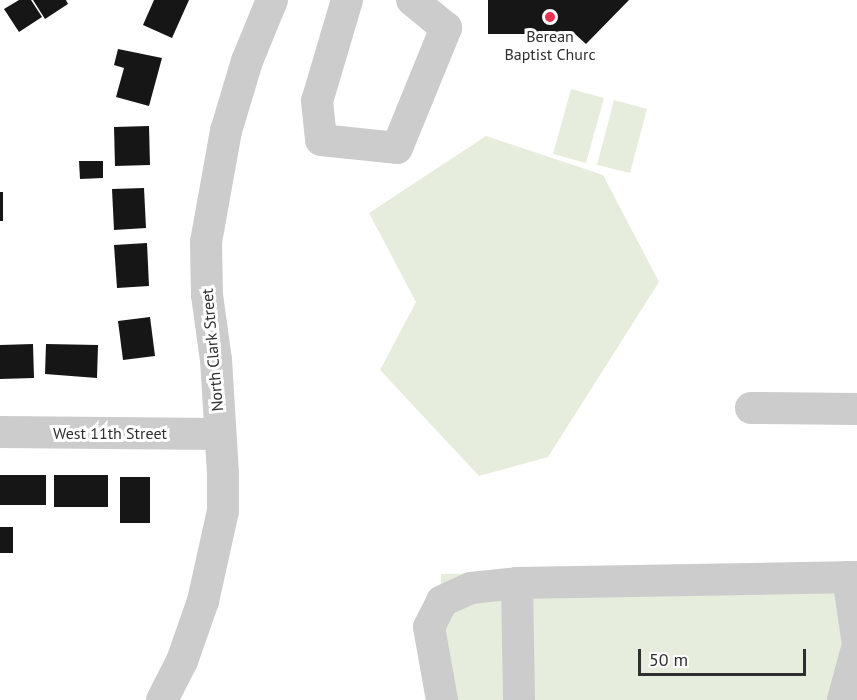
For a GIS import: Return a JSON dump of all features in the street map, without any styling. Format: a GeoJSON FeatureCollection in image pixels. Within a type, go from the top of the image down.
{"type":"FeatureCollection","features":[{"type":"Feature","properties":{"kind":"street","name":"North Clark Street"},"geometry":{"type":"LineString","coordinates":[[162,700],[182,661],[203,601],[223,511],[216,360],[207,295],[206,242],[226,131],[247,61],[272,0]]}},
{"type":"Feature","properties":{"kind":"street"},"geometry":{"type":"LineString","coordinates":[[347,0],[317,101],[321,140],[397,147],[446,28],[412,0]]}},
{"type":"Feature","properties":{"kind":"street"},"geometry":{"type":"LineString","coordinates":[[752,408],[857,409]]}},
{"type":"Feature","properties":{"kind":"street","name":"West 11th Street"},"geometry":{"type":"LineString","coordinates":[[0,432],[219,434]]}},
{"type":"Feature","properties":{"kind":"street"},"geometry":{"type":"LineString","coordinates":[[442,700],[429,627],[442,601],[471,588],[517,583],[853,577],[857,638]]}},
{"type":"Feature","properties":{"kind":"street"},"geometry":{"type":"LineString","coordinates":[[517,583],[519,700]]}},
{"type":"Feature","properties":{"kind":"street"},"geometry":{"type":"LineString","coordinates":[[843,700],[857,648]]}},
{"type":"Feature","properties":{"kind":"green space"},"geometry":{"type":"Polygon","coordinates":[[[571,89],[604,98],[586,163],[553,154],[571,89]]]}},
{"type":"Feature","properties":{"kind":"green space"},"geometry":{"type":"Polygon","coordinates":[[[614,100],[647,109],[630,173],[597,165],[614,100]]]}},
{"type":"Feature","properties":{"kind":"green space"},"geometry":{"type":"Polygon","coordinates":[[[486,136],[603,175],[659,282],[548,457],[479,476],[380,370],[416,302],[369,213],[486,136]]]}},
{"type":"Feature","properties":{"kind":"green space"},"geometry":{"type":"Polygon","coordinates":[[[857,566],[857,700],[439,700],[441,574],[857,566]]]}},
{"type":"Feature","properties":{"kind":"building"},"geometry":{"type":"Polygon","coordinates":[[[19,0],[31,0],[42,17],[19,32],[4,9],[19,0]]]}},
{"type":"Feature","properties":{"kind":"building"},"geometry":{"type":"Polygon","coordinates":[[[33,0],[66,0],[68,4],[45,19],[33,0]]]}},
{"type":"Feature","properties":{"kind":"building"},"geometry":{"type":"Polygon","coordinates":[[[154,0],[189,0],[172,38],[143,25],[154,0]]]}},
{"type":"Feature","properties":{"kind":"building","name":"Berean Baptist Churc"},"geometry":{"type":"Polygon","coordinates":[[[488,0],[629,0],[586,44],[575,34],[488,34],[488,0]]]}},
{"type":"Feature","properties":{"kind":"building"},"geometry":{"type":"Polygon","coordinates":[[[118,49],[162,58],[149,106],[116,97],[124,68],[114,65],[118,49]]]}},
{"type":"Feature","properties":{"kind":"building"},"geometry":{"type":"Polygon","coordinates":[[[149,126],[150,165],[115,166],[114,127],[149,126]]]}},
{"type":"Feature","properties":{"kind":"building"},"geometry":{"type":"Polygon","coordinates":[[[79,161],[103,161],[103,178],[80,179],[79,161]]]}},
{"type":"Feature","properties":{"kind":"building"},"geometry":{"type":"Polygon","coordinates":[[[144,188],[146,228],[114,230],[112,189],[144,188]]]}},
{"type":"Feature","properties":{"kind":"building"},"geometry":{"type":"Polygon","coordinates":[[[0,192],[3,192],[3,221],[0,221],[0,192]]]}},
{"type":"Feature","properties":{"kind":"building"},"geometry":{"type":"Polygon","coordinates":[[[147,243],[149,286],[117,288],[114,245],[147,243]]]}},
{"type":"Feature","properties":{"kind":"building"},"geometry":{"type":"Polygon","coordinates":[[[150,317],[155,356],[123,360],[118,321],[150,317]]]}},
{"type":"Feature","properties":{"kind":"building"},"geometry":{"type":"Polygon","coordinates":[[[33,344],[34,378],[0,379],[0,345],[33,344]]]}},
{"type":"Feature","properties":{"kind":"building"},"geometry":{"type":"Polygon","coordinates":[[[46,344],[98,345],[97,378],[45,374],[46,344]]]}},
{"type":"Feature","properties":{"kind":"building"},"geometry":{"type":"Polygon","coordinates":[[[0,475],[46,475],[46,505],[0,505],[0,475]]]}},
{"type":"Feature","properties":{"kind":"building"},"geometry":{"type":"Polygon","coordinates":[[[54,475],[108,475],[108,507],[54,507],[54,475]]]}},
{"type":"Feature","properties":{"kind":"building"},"geometry":{"type":"Polygon","coordinates":[[[120,477],[150,477],[150,523],[120,523],[120,477]]]}},
{"type":"Feature","properties":{"kind":"building"},"geometry":{"type":"Polygon","coordinates":[[[0,527],[13,527],[13,553],[0,553],[0,527]]]}},
{"type":"Feature","properties":{"kind":"place","name":"Berean Baptist Churc"},"geometry":{"type":"Point","coordinates":[550,17]}}]}
